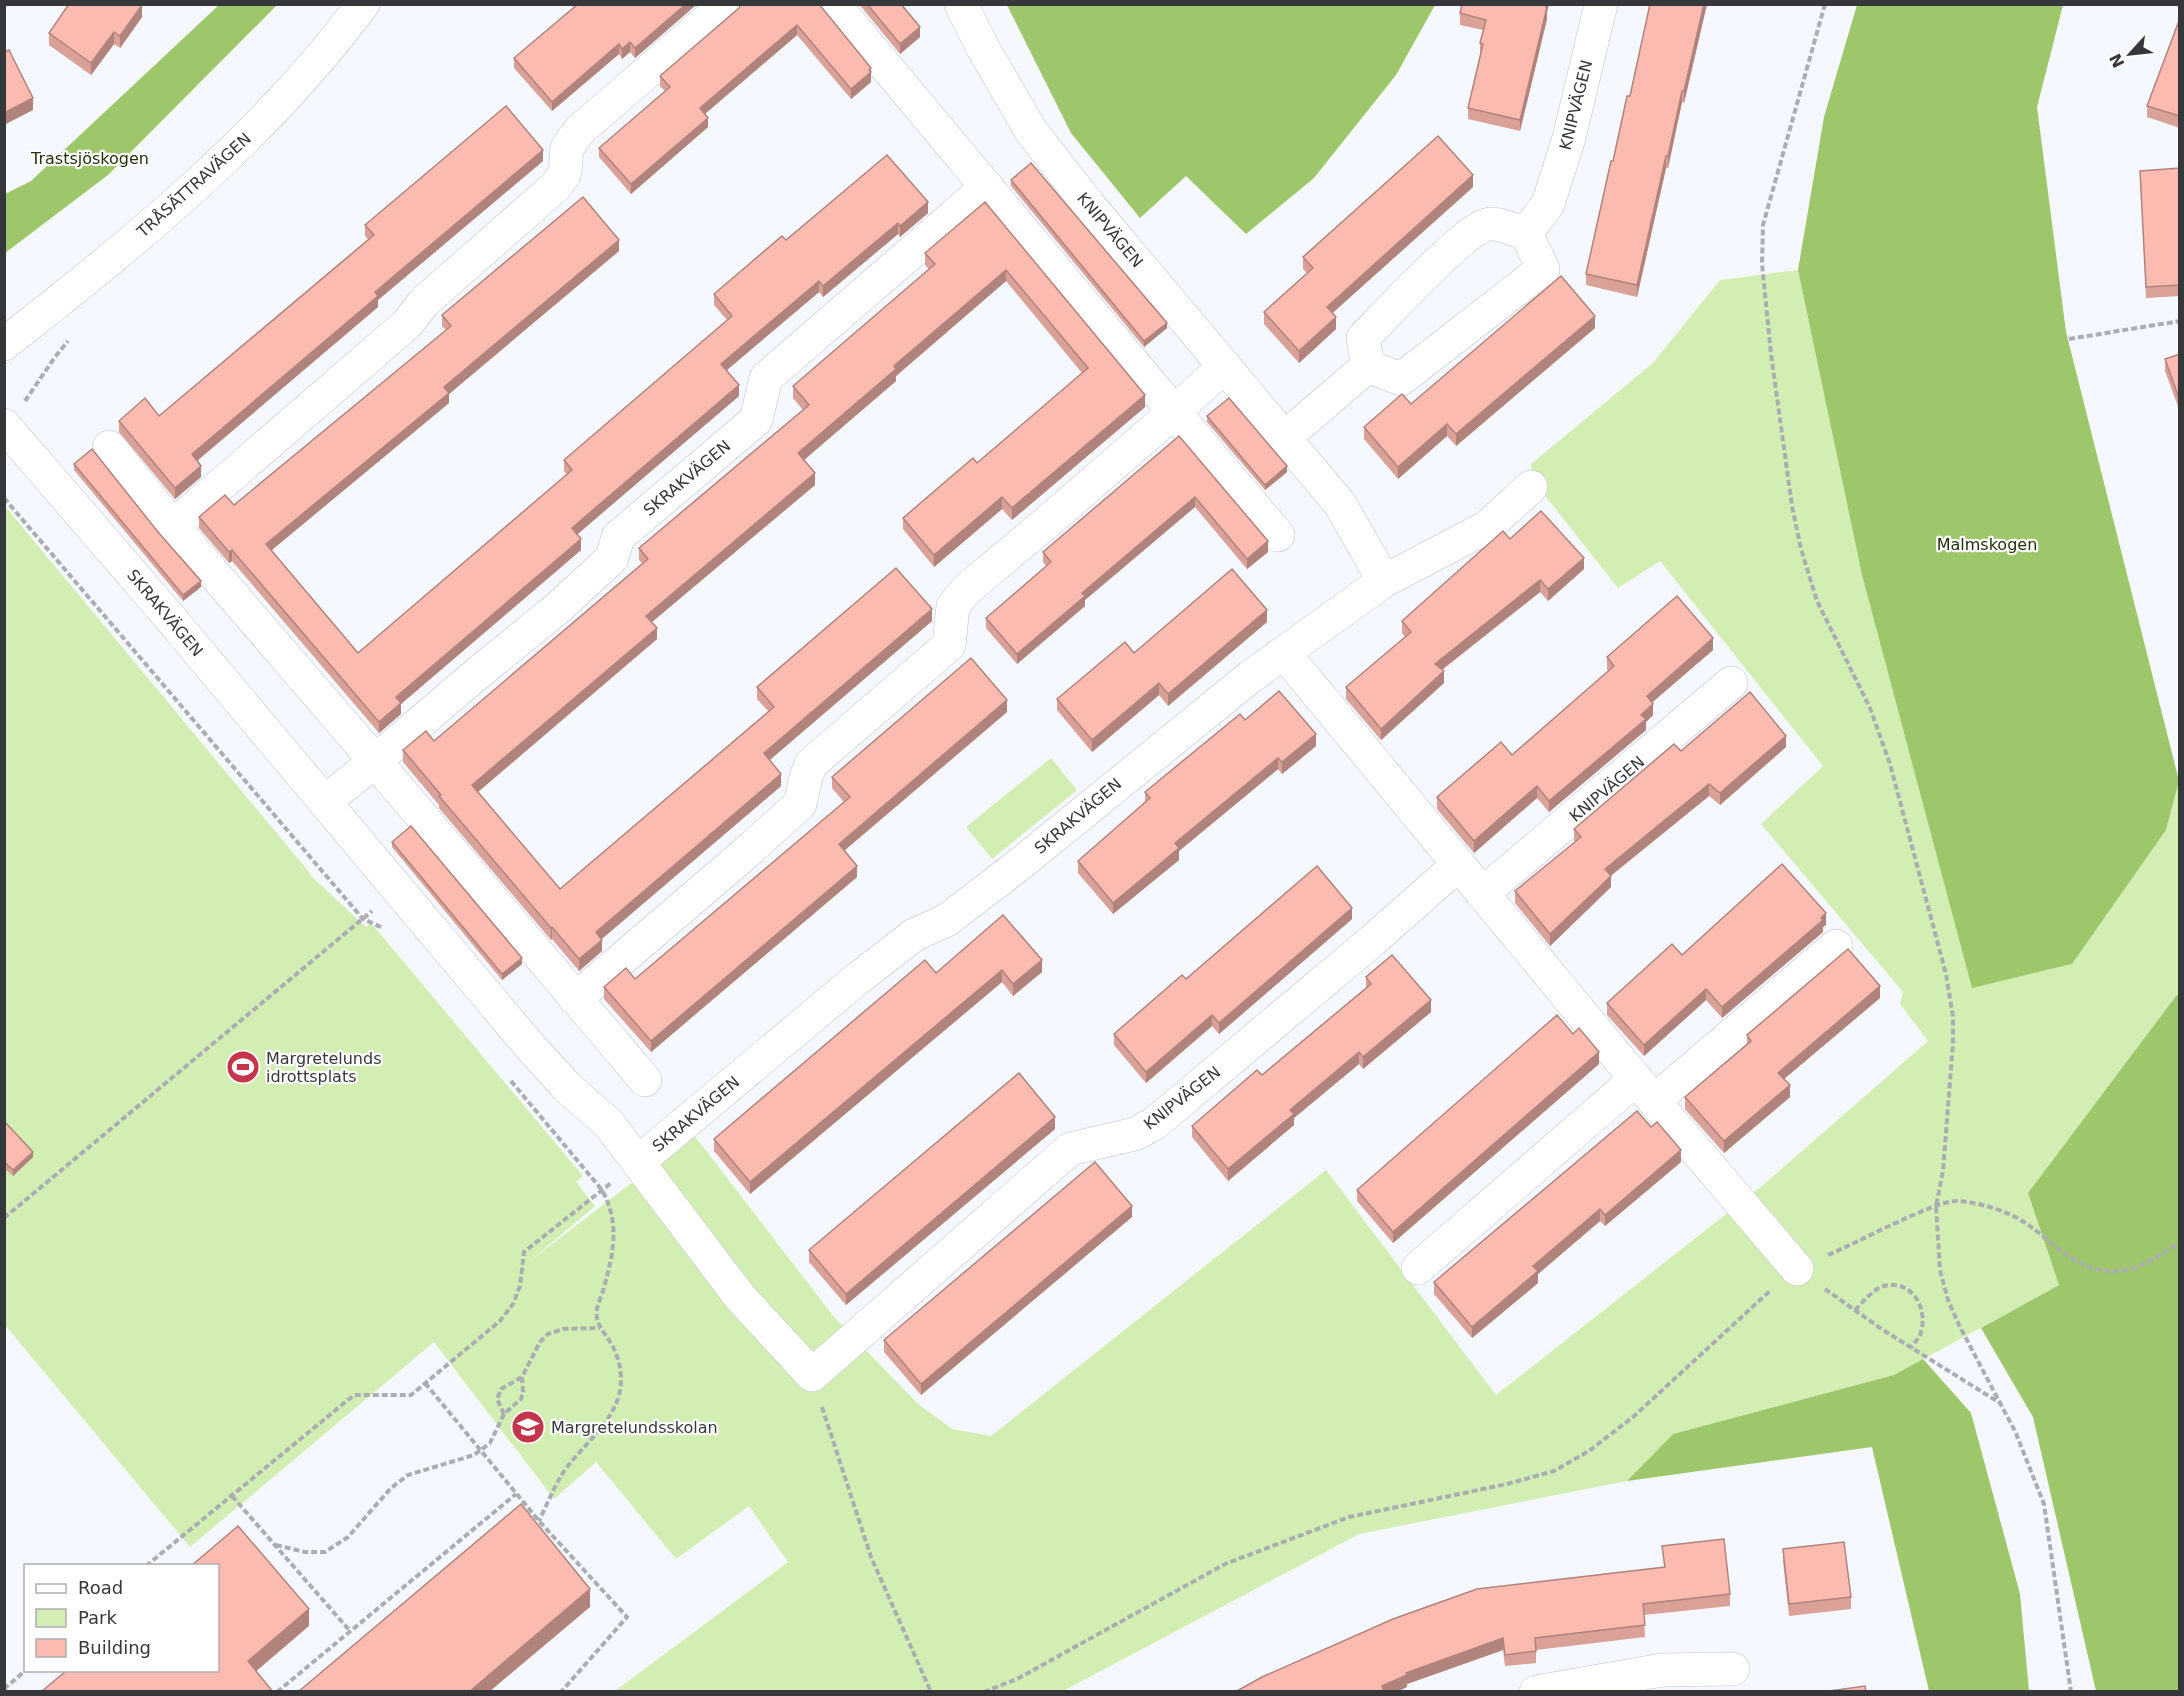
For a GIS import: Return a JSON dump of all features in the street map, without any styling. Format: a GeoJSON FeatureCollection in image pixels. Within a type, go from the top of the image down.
{"type":"FeatureCollection","features":[{"type":"Feature","properties":{"kind":"street","name":"TRÅSÄTTRAVÄGEN"},"geometry":{"type":"LineString","coordinates":[[4,345],[79,286],[195,187],[266,119],[363,4]]}},
{"type":"Feature","properties":{"kind":"street"},"geometry":{"type":"LineString","coordinates":[[173,526],[408,324],[424,302],[556,186],[565,173],[567,148],[579,131],[726,4]]}},
{"type":"Feature","properties":{"kind":"street"},"geometry":{"type":"LineString","coordinates":[[834,4],[1278,535]]}},
{"type":"Feature","properties":{"kind":"street","name":"KNIPVÄGEN"},"geometry":{"type":"LineString","coordinates":[[961,4],[983,48],[1031,131],[1089,205],[1340,504],[1384,581]]}},
{"type":"Feature","properties":{"kind":"street","name":"KNIPVÄGEN"},"geometry":{"type":"LineString","coordinates":[[1526,233],[1548,204],[1569,138],[1601,4]]}},
{"type":"Feature","properties":{"kind":"street","name":"SKRAKVÄGEN"},"geometry":{"type":"LineString","coordinates":[[325,802],[559,607],[612,558],[618,537],[756,420],[765,378],[987,187]]}},
{"type":"Feature","properties":{"kind":"street"},"geometry":{"type":"LineString","coordinates":[[1490,224],[1526,233],[1543,269],[1401,379],[1368,366],[1363,338],[1472,231],[1490,224]]}},
{"type":"Feature","properties":{"kind":"street"},"geometry":{"type":"LineString","coordinates":[[574,999],[800,804],[811,764],[949,645],[953,606],[967,589],[1225,366]]}},
{"type":"Feature","properties":{"kind":"street"},"geometry":{"type":"LineString","coordinates":[[1285,437],[1368,366]]}},
{"type":"Feature","properties":{"kind":"street","name":"SKRAKVÄGEN"},"geometry":{"type":"LineString","coordinates":[[4,425],[325,802],[526,1043],[567,1088],[609,1124],[740,1297],[812,1375]]}},
{"type":"Feature","properties":{"kind":"street"},"geometry":{"type":"LineString","coordinates":[[109,447],[173,526],[645,1080]]}},
{"type":"Feature","properties":{"kind":"street","name":"SKRAKVÄGEN"},"geometry":{"type":"LineString","coordinates":[[638,1162],[855,980],[914,935],[947,920],[1020,864],[1250,677],[1384,581],[1487,527],[1531,487]]}},
{"type":"Feature","properties":{"kind":"street"},"geometry":{"type":"LineString","coordinates":[[1284,653],[1645,1090],[1797,1269]]}},
{"type":"Feature","properties":{"kind":"street","name":"KNIPVÄGEN"},"geometry":{"type":"LineString","coordinates":[[1482,894],[1731,683]]}},
{"type":"Feature","properties":{"kind":"street","name":"KNIPVÄGEN"},"geometry":{"type":"LineString","coordinates":[[812,1375],[1070,1149],[1135,1134],[1155,1123],[1373,940],[1458,865]]}},
{"type":"Feature","properties":{"kind":"street"},"geometry":{"type":"LineString","coordinates":[[1418,1268],[1645,1090],[1836,946]]}},
{"type":"Feature","properties":{"kind":"street"},"geometry":{"type":"LineString","coordinates":[[1536,1692],[1662,1670],[1733,1669]]}},
{"type":"Feature","properties":{"kind":"path"},"geometry":{"type":"LineString","coordinates":[[1825,4],[1763,225],[1762,264],[1771,354],[1792,506],[1800,549],[1817,601],[1870,708],[1890,764],[1946,974],[1953,1017],[1953,1043],[1943,1171],[1936,1206],[1940,1270],[1948,1300],[1959,1325],[2015,1431],[2044,1504],[2072,1692]]}},
{"type":"Feature","properties":{"kind":"path"},"geometry":{"type":"LineString","coordinates":[[2069,339],[2180,321]]}},
{"type":"Feature","properties":{"kind":"path"},"geometry":{"type":"LineString","coordinates":[[4,498],[363,919],[381,926],[389,935]]}},
{"type":"Feature","properties":{"kind":"path"},"geometry":{"type":"LineString","coordinates":[[4,1218],[398,889]]}},
{"type":"Feature","properties":{"kind":"path"},"geometry":{"type":"LineString","coordinates":[[511,1081],[602,1190],[611,1207],[614,1230],[612,1258],[597,1310],[600,1328],[613,1347],[619,1362],[621,1382],[615,1405],[601,1428],[562,1474],[539,1521]]}},
{"type":"Feature","properties":{"kind":"path"},"geometry":{"type":"LineString","coordinates":[[148,1564],[354,1395],[411,1395],[500,1321],[513,1304],[520,1286],[524,1252],[638,1162]]}},
{"type":"Feature","properties":{"kind":"path"},"geometry":{"type":"LineString","coordinates":[[984,1692],[1017,1679],[1235,1560],[1349,1517],[1507,1484],[1554,1471],[1589,1451],[1633,1417],[1790,1273],[1936,1206],[1956,1201],[1995,1208],[2026,1224],[2064,1254],[2089,1268],[2103,1271],[2120,1271],[2155,1259],[2180,1242]]}},
{"type":"Feature","properties":{"kind":"path"},"geometry":{"type":"LineString","coordinates":[[1797,1269],[1911,1347],[2000,1403]]}},
{"type":"Feature","properties":{"kind":"path"},"geometry":{"type":"LineString","coordinates":[[1855,1310],[1869,1295],[1884,1286],[1901,1287],[1916,1296],[1923,1313],[1921,1333],[1911,1347]]}},
{"type":"Feature","properties":{"kind":"path"},"geometry":{"type":"LineString","coordinates":[[276,1545],[305,1552],[326,1552],[348,1537],[391,1488],[408,1475],[474,1455],[490,1443],[504,1414],[521,1399],[522,1377],[540,1342],[562,1329],[600,1328]]}},
{"type":"Feature","properties":{"kind":"path"},"geometry":{"type":"LineString","coordinates":[[812,1375],[871,1557],[931,1692]]}},
{"type":"Feature","properties":{"kind":"path"},"geometry":{"type":"LineString","coordinates":[[504,1414],[497,1399],[501,1389],[522,1377]]}},
{"type":"Feature","properties":{"kind":"path"},"geometry":{"type":"LineString","coordinates":[[425,1383],[539,1521],[627,1617],[561,1692]]}},
{"type":"Feature","properties":{"kind":"path"},"geometry":{"type":"LineString","coordinates":[[277,1692],[516,1494]]}},
{"type":"Feature","properties":{"kind":"path"},"geometry":{"type":"LineString","coordinates":[[232,1496],[350,1631]]}},
{"type":"Feature","properties":{"kind":"path"},"geometry":{"type":"LineString","coordinates":[[4,1689],[25,1672]]}},
{"type":"Feature","properties":{"kind":"green space","name":"Trastsjöskogen"},"geometry":{"type":"Polygon","coordinates":[[[219,5],[277,5],[108,175],[5,253],[5,194],[31,181],[219,5]]]}},
{"type":"Feature","properties":{"kind":"green space"},"geometry":{"type":"Polygon","coordinates":[[[1007,5],[1435,5],[1396,75],[1314,178],[1246,234],[1186,176],[1140,218],[1071,133],[1007,5]]]}},
{"type":"Feature","properties":{"kind":"green space","name":"Malmskogen"},"geometry":{"type":"Polygon","coordinates":[[[1857,5],[2063,5],[2037,107],[2066,332],[2179,781],[2166,830],[2072,964],[1972,988],[1862,575],[1798,270],[1824,117],[1857,5]]]}},
{"type":"Feature","properties":{"kind":"green space"},"geometry":{"type":"Polygon","coordinates":[[[1798,270],[1862,575],[1972,987],[2072,964],[2166,830],[2179,781],[2179,994],[2028,1193],[2059,1285],[1894,1375],[1673,1434],[1627,1481],[1359,1534],[1063,1691],[615,1691],[788,1562],[749,1506],[676,1559],[596,1462],[554,1499],[434,1342],[190,1547],[5,1325],[4,505],[311,876],[366,927],[371,923],[583,1176],[576,1182],[595,1206],[530,1261],[694,1135],[834,1317],[917,1403],[952,1429],[991,1436],[1326,1170],[1496,1395],[1763,1185],[1928,1041],[1900,1004],[1903,992],[1761,824],[1823,766],[1660,561],[1618,588],[1543,493],[1530,465],[1653,363],[1720,280],[1798,270]]]}},
{"type":"Feature","properties":{"kind":"green space"},"geometry":{"type":"Polygon","coordinates":[[[1051,758],[1077,790],[992,859],[966,827],[1051,758]]]}},
{"type":"Feature","properties":{"kind":"green space"},"geometry":{"type":"Polygon","coordinates":[[[2179,994],[2179,1691],[2096,1691],[2033,1417],[1981,1328],[2059,1285],[2028,1193],[2179,994]]]}},
{"type":"Feature","properties":{"kind":"green space"},"geometry":{"type":"Polygon","coordinates":[[[1923,1359],[1971,1413],[2020,1594],[2029,1691],[1929,1691],[1872,1447],[1627,1481],[1673,1434],[1894,1375],[1923,1359]]]}},
{"type":"Feature","properties":{"kind":"building"},"geometry":{"type":"Polygon","coordinates":[[[69,4],[142,5],[120,36],[114,32],[91,63],[49,33],[69,4]]]}},
{"type":"Feature","properties":{"kind":"building"},"geometry":{"type":"Polygon","coordinates":[[[578,4],[686,4],[635,48],[630,42],[622,49],[619,44],[552,102],[514,58],[578,4]]]}},
{"type":"Feature","properties":{"kind":"building"},"geometry":{"type":"Polygon","coordinates":[[[741,4],[819,4],[871,68],[869,70],[871,72],[851,89],[797,25],[700,108],[708,118],[631,184],[599,148],[670,87],[660,76],[741,4]]]}},
{"type":"Feature","properties":{"kind":"building"},"geometry":{"type":"Polygon","coordinates":[[[867,4],[901,4],[920,27],[900,44],[867,4]]]}},
{"type":"Feature","properties":{"kind":"building"},"geometry":{"type":"Polygon","coordinates":[[[1462,4],[1546,4],[1520,120],[1468,108],[1483,44],[1480,43],[1486,20],[1460,13],[1462,4]]]}},
{"type":"Feature","properties":{"kind":"building"},"geometry":{"type":"Polygon","coordinates":[[[1650,4],[1704,4],[1637,285],[1586,274],[1650,4]]]}},
{"type":"Feature","properties":{"kind":"building"},"geometry":{"type":"Polygon","coordinates":[[[2180,18],[2180,116],[2147,106],[2180,18]]]}},
{"type":"Feature","properties":{"kind":"building"},"geometry":{"type":"Polygon","coordinates":[[[9,50],[33,98],[4,113],[4,52],[9,50]]]}},
{"type":"Feature","properties":{"kind":"building"},"geometry":{"type":"Polygon","coordinates":[[[506,106],[543,150],[375,292],[378,296],[192,454],[201,466],[175,488],[119,421],[145,398],[159,416],[374,235],[365,225],[506,106]]]}},
{"type":"Feature","properties":{"kind":"building"},"geometry":{"type":"Polygon","coordinates":[[[1438,136],[1473,175],[1327,307],[1336,317],[1299,351],[1264,312],[1313,268],[1303,257],[1438,136]]]}},
{"type":"Feature","properties":{"kind":"building"},"geometry":{"type":"Polygon","coordinates":[[[887,155],[928,202],[900,226],[898,223],[823,286],[819,281],[721,364],[739,385],[572,528],[581,539],[396,697],[401,703],[379,722],[232,550],[229,552],[199,517],[225,495],[234,505],[451,326],[442,315],[583,197],[619,240],[444,387],[449,393],[266,544],[358,653],[572,470],[564,460],[732,316],[714,294],[782,236],[786,240],[887,155]]]}},
{"type":"Feature","properties":{"kind":"building"},"geometry":{"type":"Polygon","coordinates":[[[1031,163],[1167,323],[1144,341],[1011,180],[1031,163]]]}},
{"type":"Feature","properties":{"kind":"building"},"geometry":{"type":"Polygon","coordinates":[[[2180,168],[2180,285],[2146,287],[2140,171],[2180,168]]]}},
{"type":"Feature","properties":{"kind":"building"},"geometry":{"type":"Polygon","coordinates":[[[985,202],[1145,395],[1012,508],[1002,497],[934,555],[903,518],[973,458],[977,463],[1088,368],[1006,270],[894,366],[896,369],[798,453],[815,473],[646,616],[657,628],[472,785],[560,889],[774,707],[757,687],[896,568],[932,609],[764,753],[781,774],[596,932],[602,940],[579,959],[439,796],[441,795],[403,750],[426,731],[434,741],[648,559],[639,548],[809,405],[793,386],[935,264],[925,253],[985,202]]]}},
{"type":"Feature","properties":{"kind":"building"},"geometry":{"type":"Polygon","coordinates":[[[1561,276],[1595,316],[1456,434],[1447,424],[1398,467],[1364,427],[1402,394],[1411,404],[1561,276]]]}},
{"type":"Feature","properties":{"kind":"building"},"geometry":{"type":"Polygon","coordinates":[[[2180,354],[2180,401],[2165,359],[2180,354]]]}},
{"type":"Feature","properties":{"kind":"building"},"geometry":{"type":"Polygon","coordinates":[[[1229,398],[1287,466],[1265,485],[1207,416],[1229,398]]]}},
{"type":"Feature","properties":{"kind":"building"},"geometry":{"type":"Polygon","coordinates":[[[1179,436],[1268,541],[1247,559],[1195,497],[1082,593],[1085,596],[1017,654],[986,618],[1051,562],[1043,552],[1179,436]]]}},
{"type":"Feature","properties":{"kind":"building"},"geometry":{"type":"Polygon","coordinates":[[[92,449],[158,532],[201,581],[183,595],[74,464],[92,449]]]}},
{"type":"Feature","properties":{"kind":"building"},"geometry":{"type":"Polygon","coordinates":[[[1541,511],[1584,558],[1548,589],[1540,580],[1435,664],[1444,671],[1381,729],[1346,687],[1411,632],[1402,621],[1503,531],[1510,539],[1541,511]]]}},
{"type":"Feature","properties":{"kind":"building"},"geometry":{"type":"Polygon","coordinates":[[[1232,569],[1267,610],[1168,694],[1159,683],[1092,740],[1057,699],[1125,642],[1134,653],[1232,569]]]}},
{"type":"Feature","properties":{"kind":"building"},"geometry":{"type":"Polygon","coordinates":[[[1677,596],[1713,638],[1647,696],[1653,704],[1641,715],[1646,719],[1549,801],[1537,786],[1474,841],[1437,797],[1501,742],[1512,755],[1614,666],[1607,657],[1677,596]]]}},
{"type":"Feature","properties":{"kind":"building"},"geometry":{"type":"Polygon","coordinates":[[[971,658],[1007,700],[839,844],[857,866],[651,1041],[604,987],[626,968],[635,979],[850,797],[832,777],[971,658]]]}},
{"type":"Feature","properties":{"kind":"building"},"geometry":{"type":"Polygon","coordinates":[[[1279,691],[1316,734],[1282,762],[1278,758],[1175,843],[1179,848],[1113,903],[1078,861],[1150,798],[1145,792],[1240,714],[1245,720],[1279,691]]]}},
{"type":"Feature","properties":{"kind":"building"},"geometry":{"type":"Polygon","coordinates":[[[1750,692],[1786,736],[1720,793],[1709,784],[1605,869],[1611,876],[1550,934],[1515,891],[1581,837],[1574,829],[1674,744],[1681,751],[1750,692]]]}},
{"type":"Feature","properties":{"kind":"building"},"geometry":{"type":"Polygon","coordinates":[[[411,826],[522,958],[502,974],[392,842],[411,826]]]}},
{"type":"Feature","properties":{"kind":"building"},"geometry":{"type":"Polygon","coordinates":[[[1782,864],[1826,913],[1821,918],[1823,920],[1722,1007],[1706,989],[1644,1045],[1607,1003],[1672,944],[1682,955],[1782,864]]]}},
{"type":"Feature","properties":{"kind":"building"},"geometry":{"type":"Polygon","coordinates":[[[1317,866],[1352,908],[1219,1023],[1212,1015],[1146,1072],[1114,1034],[1182,975],[1186,979],[1317,866]]]}},
{"type":"Feature","properties":{"kind":"building"},"geometry":{"type":"Polygon","coordinates":[[[1003,915],[1042,960],[1013,984],[1002,970],[750,1182],[714,1139],[925,960],[936,973],[1003,915]]]}},
{"type":"Feature","properties":{"kind":"building"},"geometry":{"type":"Polygon","coordinates":[[[1848,949],[1880,986],[1778,1073],[1790,1085],[1724,1141],[1685,1097],[1751,1041],[1747,1035],[1848,949]]]}},
{"type":"Feature","properties":{"kind":"building"},"geometry":{"type":"Polygon","coordinates":[[[1392,955],[1431,1000],[1363,1057],[1359,1052],[1290,1110],[1294,1114],[1228,1169],[1192,1126],[1257,1070],[1262,1075],[1371,984],[1366,977],[1392,955]]]}},
{"type":"Feature","properties":{"kind":"building"},"geometry":{"type":"Polygon","coordinates":[[[1557,1015],[1573,1034],[1579,1028],[1599,1052],[1393,1232],[1357,1190],[1557,1015]]]}},
{"type":"Feature","properties":{"kind":"building"},"geometry":{"type":"Polygon","coordinates":[[[1019,1073],[1055,1117],[846,1294],[809,1250],[1019,1073]]]}},
{"type":"Feature","properties":{"kind":"building"},"geometry":{"type":"Polygon","coordinates":[[[1637,1111],[1651,1127],[1657,1122],[1681,1150],[1605,1215],[1600,1209],[1533,1266],[1538,1271],[1472,1327],[1434,1282],[1637,1111]]]}},
{"type":"Feature","properties":{"kind":"building"},"geometry":{"type":"Polygon","coordinates":[[[4,1121],[33,1152],[13,1170],[4,1162],[4,1121]]]}},
{"type":"Feature","properties":{"kind":"building"},"geometry":{"type":"Polygon","coordinates":[[[1095,1162],[1132,1206],[921,1384],[884,1340],[1095,1162]]]}},
{"type":"Feature","properties":{"kind":"building"},"geometry":{"type":"Polygon","coordinates":[[[521,1504],[590,1589],[469,1692],[298,1692],[521,1504]]]}},
{"type":"Feature","properties":{"kind":"building"},"geometry":{"type":"Polygon","coordinates":[[[238,1526],[309,1609],[248,1661],[273,1692],[41,1692],[65,1672],[219,1672],[219,1564],[193,1564],[238,1526]]]}},
{"type":"Feature","properties":{"kind":"building"},"geometry":{"type":"Polygon","coordinates":[[[1724,1539],[1730,1594],[1643,1604],[1645,1625],[1535,1638],[1536,1651],[1505,1655],[1503,1638],[1406,1673],[1407,1675],[1382,1686],[1384,1692],[1235,1692],[1262,1677],[1393,1619],[1477,1589],[1665,1567],[1662,1546],[1724,1539]]]}},
{"type":"Feature","properties":{"kind":"building"},"geometry":{"type":"Polygon","coordinates":[[[1844,1542],[1851,1597],[1789,1604],[1783,1549],[1844,1542]]]}},
{"type":"Feature","properties":{"kind":"building"},"geometry":{"type":"Polygon","coordinates":[[[1865,1686],[1866,1692],[1822,1692],[1865,1686]]]}},
{"type":"Feature","properties":{"kind":"place","name":"Margretelunds idrottsplats"},"geometry":{"type":"Point","coordinates":[243,1067]}},
{"type":"Feature","properties":{"kind":"place","name":"Margretelundsskolan"},"geometry":{"type":"Point","coordinates":[528,1427]}}]}
